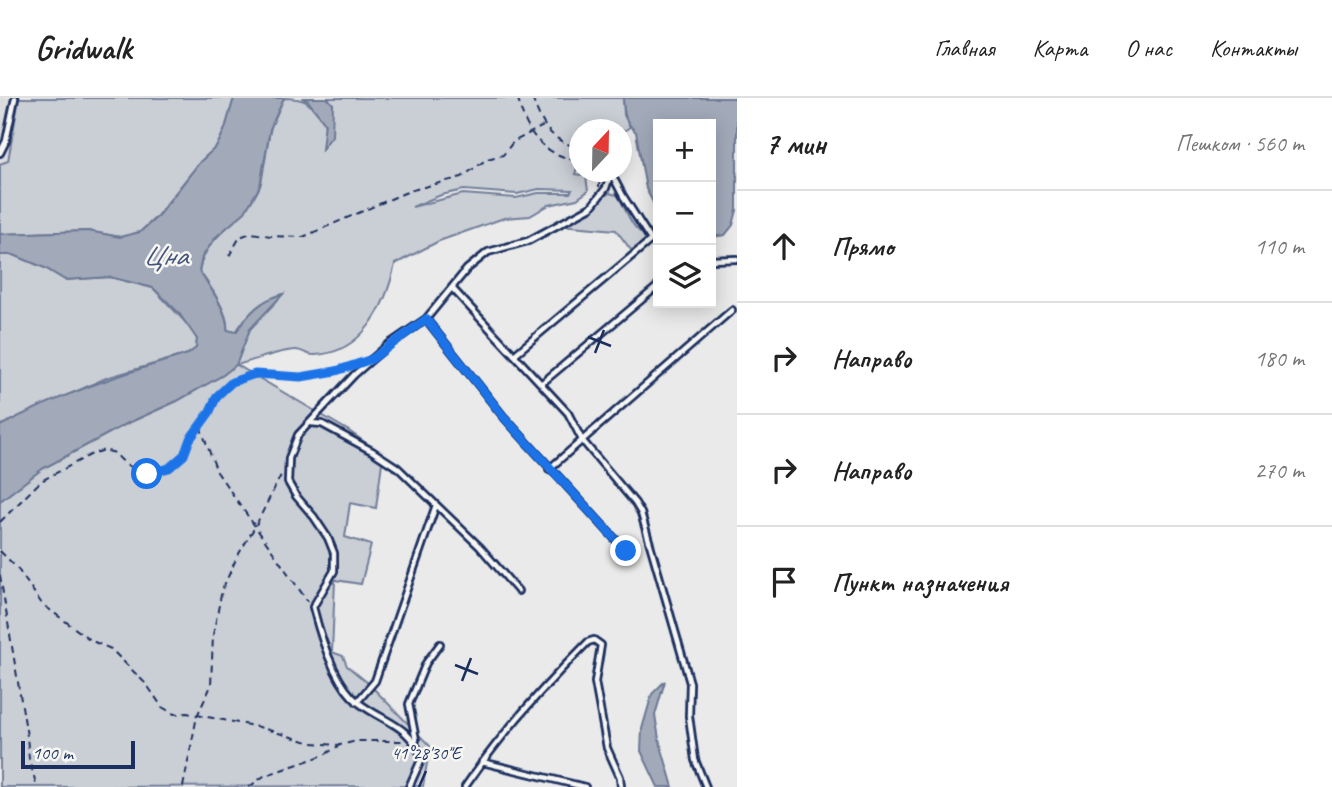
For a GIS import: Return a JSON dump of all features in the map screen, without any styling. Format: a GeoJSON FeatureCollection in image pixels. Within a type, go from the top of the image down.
{"type":"FeatureCollection","features":[{"type":"Feature","properties":{"kind":"lane"},"geometry":{"type":"LineString","coordinates":[[0,153],[6,141],[15,98]]}},
{"type":"Feature","properties":{"kind":"lane"},"geometry":{"type":"LineString","coordinates":[[416,741],[400,727],[357,702],[343,684],[320,636],[313,607],[334,570],[334,553],[328,538],[288,482],[289,458],[298,435],[354,375],[388,345],[426,319],[467,269],[488,252],[528,241],[591,207],[606,188],[611,172],[651,240],[514,355]]}},
{"type":"Feature","properties":{"kind":"lane"},"geometry":{"type":"LineString","coordinates":[[716,260],[737,259]]}},
{"type":"Feature","properties":{"kind":"lane"},"geometry":{"type":"LineString","coordinates":[[452,288],[568,413],[582,440],[641,513],[690,683],[689,716],[695,760],[706,787]]}},
{"type":"Feature","properties":{"kind":"lane"},"geometry":{"type":"LineString","coordinates":[[541,384],[653,290]]}},
{"type":"Feature","properties":{"kind":"lane"},"geometry":{"type":"LineString","coordinates":[[549,469],[732,310]]}},
{"type":"Feature","properties":{"kind":"lane"},"geometry":{"type":"LineString","coordinates":[[426,319],[503,416],[626,551]]}},
{"type":"Feature","properties":{"kind":"lane"},"geometry":{"type":"LineString","coordinates":[[311,423],[322,424],[398,468],[480,547],[518,592]]}},
{"type":"Feature","properties":{"kind":"lane"},"geometry":{"type":"LineString","coordinates":[[357,702],[375,681],[436,505]]}},
{"type":"Feature","properties":{"kind":"lane"},"geometry":{"type":"LineString","coordinates":[[465,787],[482,762],[578,652],[587,642],[594,640],[601,645],[595,682],[607,748],[620,777],[621,787]]}},
{"type":"Feature","properties":{"kind":"lane"},"geometry":{"type":"LineString","coordinates":[[409,787],[422,758],[409,704],[426,663],[440,644]]}},
{"type":"Feature","properties":{"kind":"lane"},"geometry":{"type":"LineString","coordinates":[[482,762],[585,787]]}},
{"type":"Feature","properties":{"kind":"path"},"geometry":{"type":"LineString","coordinates":[[519,98],[530,133],[542,145],[569,159]]}},
{"type":"Feature","properties":{"kind":"path"},"geometry":{"type":"LineString","coordinates":[[532,98],[543,126],[561,143],[569,145]]}},
{"type":"Feature","properties":{"kind":"path"},"geometry":{"type":"LineString","coordinates":[[229,256],[240,237],[251,233],[303,236],[409,191],[462,177],[488,159],[503,155],[513,142],[543,126]]}},
{"type":"Feature","properties":{"kind":"path"},"geometry":{"type":"LineString","coordinates":[[599,196],[600,182]]}},
{"type":"Feature","properties":{"kind":"path"},"geometry":{"type":"LineString","coordinates":[[0,522],[41,481],[104,450],[115,453],[124,464],[136,471],[147,474],[169,468],[184,455],[190,439],[209,413],[217,396],[232,382],[255,374],[301,377],[336,371],[360,363]]}},
{"type":"Feature","properties":{"kind":"path"},"geometry":{"type":"LineString","coordinates":[[199,425],[217,472],[313,607]]}},
{"type":"Feature","properties":{"kind":"path"},"geometry":{"type":"LineString","coordinates":[[183,787],[197,716],[211,685],[213,635],[222,590],[289,458]]}},
{"type":"Feature","properties":{"kind":"path"},"geometry":{"type":"LineString","coordinates":[[0,551],[17,568],[43,604],[92,641],[111,649],[147,685],[162,707],[174,714],[259,727],[311,743],[340,745],[357,741],[416,741]]}},
{"type":"Feature","properties":{"kind":"path"},"geometry":{"type":"LineString","coordinates":[[0,575],[29,759],[37,787]]}},
{"type":"Feature","properties":{"kind":"path"},"geometry":{"type":"LineString","coordinates":[[249,787],[264,776],[324,755],[340,745]]}},
{"type":"Feature","properties":{"kind":"shaded area"},"geometry":{"type":"Polygon","coordinates":[[[0,98],[22,98],[10,171],[0,166],[0,98]]]}},
{"type":"Feature","properties":{"kind":"shaded area"},"geometry":{"type":"Polygon","coordinates":[[[19,98],[234,98],[217,146],[200,162],[156,217],[140,232],[120,237],[88,231],[0,234],[0,164],[8,161],[19,98]]]}},
{"type":"Feature","properties":{"kind":"shaded area"},"geometry":{"type":"Polygon","coordinates":[[[284,98],[304,101],[325,123],[323,147],[333,104],[327,98],[623,98],[626,119],[569,119],[569,182],[587,182],[588,191],[577,199],[549,205],[530,216],[504,218],[439,241],[395,264],[385,296],[370,325],[346,346],[315,355],[289,350],[237,365],[349,431],[383,455],[376,508],[350,503],[345,537],[371,545],[361,584],[335,580],[332,652],[343,656],[347,666],[368,683],[430,746],[423,786],[0,787],[0,501],[42,469],[126,424],[177,401],[236,365],[250,329],[282,295],[245,319],[236,332],[227,330],[222,308],[199,271],[209,247],[244,210],[259,188],[276,113],[284,98]],[[539,189],[517,194],[464,190],[441,195],[412,207],[463,194],[516,198],[538,193],[570,193],[572,190],[539,189]]]}},
{"type":"Feature","properties":{"kind":"shaded area"},"geometry":{"type":"Polygon","coordinates":[[[609,193],[617,195],[630,220],[643,234],[653,239],[653,245],[648,243],[631,250],[616,230],[560,225],[576,218],[609,193]]]}},
{"type":"Feature","properties":{"kind":"shaded area"},"geometry":{"type":"Polygon","coordinates":[[[0,255],[14,255],[65,280],[110,277],[153,288],[189,326],[197,339],[196,348],[188,354],[106,378],[0,426],[0,255]]]}},
{"type":"Feature","properties":{"kind":"water","name":"Цна"},"geometry":{"type":"Polygon","coordinates":[[[234,98],[284,98],[270,129],[260,186],[245,212],[216,237],[202,257],[199,271],[222,308],[227,330],[236,332],[256,308],[283,294],[250,329],[236,365],[223,375],[42,469],[0,501],[0,426],[45,404],[92,386],[188,354],[196,348],[197,339],[178,312],[153,288],[110,277],[65,280],[14,255],[0,255],[0,234],[88,231],[120,237],[140,232],[157,217],[200,162],[217,146],[234,98]]]}},
{"type":"Feature","properties":{"kind":"water"},"geometry":{"type":"Polygon","coordinates":[[[302,98],[327,98],[333,104],[332,136],[322,149],[325,123],[308,101],[302,98]]]}},
{"type":"Feature","properties":{"kind":"water"},"geometry":{"type":"Polygon","coordinates":[[[623,98],[737,98],[737,210],[733,225],[725,235],[716,236],[716,119],[653,119],[653,202],[646,189],[632,119],[626,119],[623,98]]]}},
{"type":"Feature","properties":{"kind":"water"},"geometry":{"type":"Polygon","coordinates":[[[665,681],[655,715],[673,787],[658,787],[641,751],[642,729],[652,694],[665,681]]]}},
{"type":"Feature","properties":{"kind":"route"},"geometry":{"type":"LineString","coordinates":[[147,474],[169,468],[184,455],[190,439],[209,413],[217,396],[232,382],[255,374],[301,377],[336,371],[372,359],[426,319],[503,416],[626,551]]}}]}
